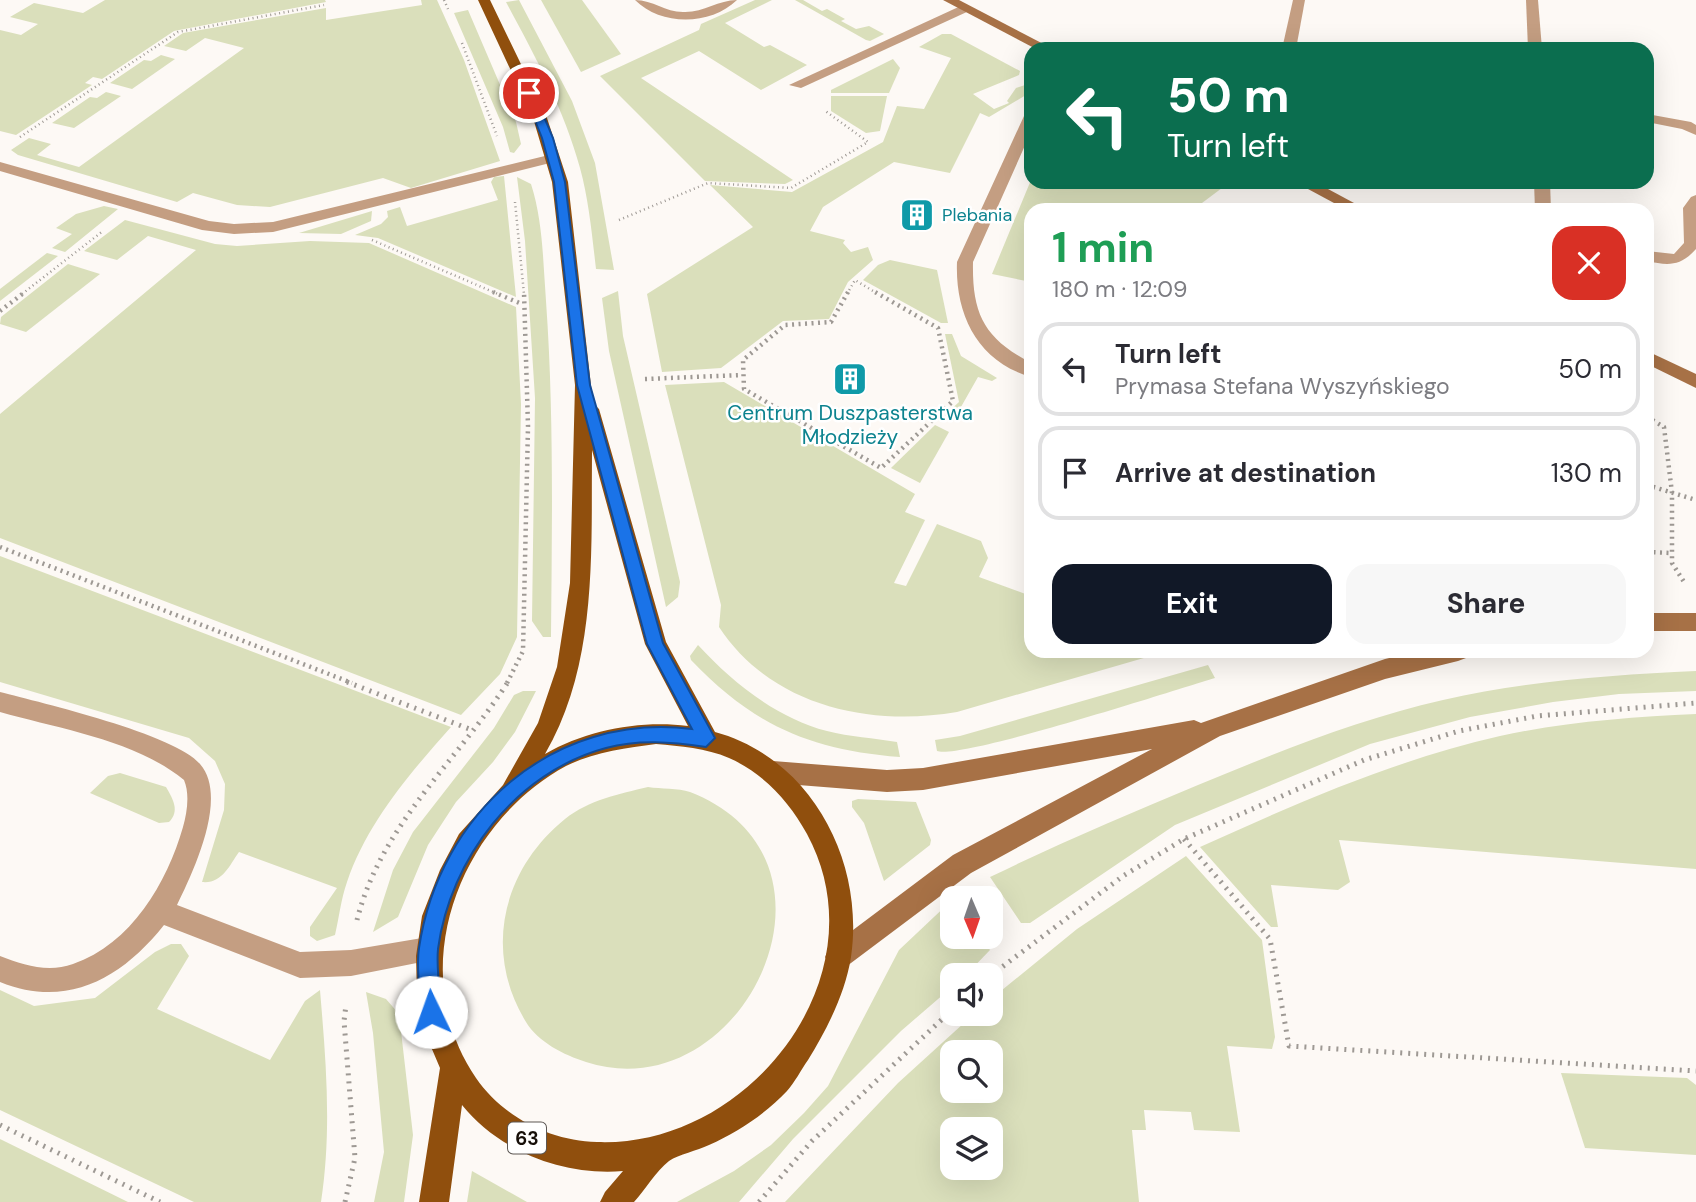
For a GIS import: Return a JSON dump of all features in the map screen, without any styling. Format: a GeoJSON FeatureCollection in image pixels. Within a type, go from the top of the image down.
{"type":"FeatureCollection","features":[{"type":"Feature","properties":{"kind":"main road","name":"63"},"geometry":{"type":"LineString","coordinates":[[484,0],[540,118],[553,158],[568,238],[584,385],[580,583],[568,667],[548,727],[510,792],[470,836],[442,891],[428,950],[431,1012],[453,1070],[489,1115],[538,1144],[596,1158],[658,1153],[723,1125],[779,1079],[817,1021],[838,957],[840,902],[829,850],[805,806],[773,772],[741,752],[706,738],[656,733],[605,740],[556,760],[510,792]]}},
{"type":"Feature","properties":{"kind":"main road"},"geometry":{"type":"LineString","coordinates":[[949,0],[1032,42]]}},
{"type":"Feature","properties":{"kind":"main road"},"geometry":{"type":"LineString","coordinates":[[1317,189],[1345,203]]}},
{"type":"Feature","properties":{"kind":"main road"},"geometry":{"type":"LineString","coordinates":[[1654,361],[1696,382]]}},
{"type":"Feature","properties":{"kind":"main road","name":"63"},"geometry":{"type":"LineString","coordinates":[[584,385],[656,644],[706,738]]}},
{"type":"Feature","properties":{"kind":"main road"},"geometry":{"type":"LineString","coordinates":[[1654,622],[1696,622]]}},
{"type":"Feature","properties":{"kind":"main road"},"geometry":{"type":"LineString","coordinates":[[773,772],[887,781],[923,779],[1213,728],[1385,669],[1430,658]]}},
{"type":"Feature","properties":{"kind":"main road"},"geometry":{"type":"LineString","coordinates":[[838,957],[962,864],[1213,728]]}},
{"type":"Feature","properties":{"kind":"main road","name":"63"},"geometry":{"type":"LineString","coordinates":[[434,1202],[453,1070]]}},
{"type":"Feature","properties":{"kind":"main road","name":"63"},"geometry":{"type":"LineString","coordinates":[[615,1202],[658,1153]]}},
{"type":"Feature","properties":{"kind":"street"},"geometry":{"type":"LineString","coordinates":[[640,0],[662,13],[688,18],[703,15],[732,0]]}},
{"type":"Feature","properties":{"kind":"street"},"geometry":{"type":"LineString","coordinates":[[1290,42],[1299,0]]}},
{"type":"Feature","properties":{"kind":"street"},"geometry":{"type":"LineString","coordinates":[[1532,0],[1535,42]]}},
{"type":"Feature","properties":{"kind":"street"},"geometry":{"type":"LineString","coordinates":[[796,86],[965,8]]}},
{"type":"Feature","properties":{"kind":"street"},"geometry":{"type":"LineString","coordinates":[[1654,119],[1686,125],[1696,131]]}},
{"type":"Feature","properties":{"kind":"street"},"geometry":{"type":"LineString","coordinates":[[1024,131],[965,262],[963,286],[968,313],[981,336],[997,353],[1024,367]]}},
{"type":"Feature","properties":{"kind":"street"},"geometry":{"type":"LineString","coordinates":[[0,166],[208,226],[234,229],[273,228],[553,158]]}},
{"type":"Feature","properties":{"kind":"street"},"geometry":{"type":"LineString","coordinates":[[1654,257],[1667,260],[1679,258],[1692,244],[1691,208],[1696,200]]}},
{"type":"Feature","properties":{"kind":"street"},"geometry":{"type":"LineString","coordinates":[[0,702],[166,752],[192,771],[201,797],[196,825],[159,911],[119,951],[100,965],[72,978],[48,983],[26,980],[0,969]]}},
{"type":"Feature","properties":{"kind":"street"},"geometry":{"type":"LineString","coordinates":[[159,911],[300,965],[351,963],[428,950]]}},
{"type":"Feature","properties":{"kind":"path"},"geometry":{"type":"LineString","coordinates":[[444,0],[448,8]]}},
{"type":"Feature","properties":{"kind":"path"},"geometry":{"type":"LineString","coordinates":[[11,143],[178,32],[324,5]]}},
{"type":"Feature","properties":{"kind":"path"},"geometry":{"type":"LineString","coordinates":[[620,220],[708,183],[791,188],[868,142],[824,113],[824,101]]}},
{"type":"Feature","properties":{"kind":"path"},"geometry":{"type":"LineString","coordinates":[[0,311],[113,224]]}},
{"type":"Feature","properties":{"kind":"path"},"geometry":{"type":"LineString","coordinates":[[855,280],[938,328],[953,401],[881,468],[744,389],[742,375],[743,360],[785,325],[831,322],[855,280]]}},
{"type":"Feature","properties":{"kind":"path"},"geometry":{"type":"LineString","coordinates":[[523,304],[529,399],[523,651]]}},
{"type":"Feature","properties":{"kind":"path"},"geometry":{"type":"LineString","coordinates":[[645,379],[742,375]]}},
{"type":"Feature","properties":{"kind":"path"},"geometry":{"type":"LineString","coordinates":[[1654,421],[1664,427],[1672,493],[1672,563],[1688,589]]}},
{"type":"Feature","properties":{"kind":"path"},"geometry":{"type":"LineString","coordinates":[[1654,487],[1696,500]]}},
{"type":"Feature","properties":{"kind":"path"},"geometry":{"type":"LineString","coordinates":[[0,547],[472,730]]}},
{"type":"Feature","properties":{"kind":"path"},"geometry":{"type":"LineString","coordinates":[[1654,552],[1671,553]]}},
{"type":"Feature","properties":{"kind":"path"},"geometry":{"type":"LineString","coordinates":[[1003,966],[1123,876],[1184,839],[1364,760],[1459,731],[1537,716],[1696,703]]}},
{"type":"Feature","properties":{"kind":"path"},"geometry":{"type":"LineString","coordinates":[[1184,839],[1270,939],[1289,1046],[1696,1071]]}},
{"type":"Feature","properties":{"kind":"path"},"geometry":{"type":"LineString","coordinates":[[759,1202],[812,1141],[940,1021]]}},
{"type":"Feature","properties":{"kind":"path"},"geometry":{"type":"LineString","coordinates":[[0,1125],[160,1202]]}},
{"type":"Feature","properties":{"kind":"green space"},"geometry":{"type":"Polygon","coordinates":[[[105,0],[326,2],[174,31],[102,79],[93,77],[85,83],[92,85],[16,135],[0,131],[0,30],[21,35],[38,24],[10,17],[34,3],[83,13],[105,0]]]}},
{"type":"Feature","properties":{"kind":"green space"},"geometry":{"type":"Polygon","coordinates":[[[421,0],[437,0],[464,60],[500,161],[411,188],[383,178],[270,207],[237,205],[193,193],[177,202],[18,155],[11,150],[29,138],[51,144],[37,155],[79,167],[244,48],[205,38],[186,51],[164,46],[183,33],[326,8],[326,20],[422,5],[421,0]]]}},
{"type":"Feature","properties":{"kind":"green space"},"geometry":{"type":"Polygon","coordinates":[[[519,0],[572,101],[595,163],[614,270],[596,269],[586,193],[566,125],[528,42],[506,2],[519,0]]]}},
{"type":"Feature","properties":{"kind":"green space"},"geometry":{"type":"Polygon","coordinates":[[[541,0],[582,0],[621,54],[581,72],[541,0]]]}},
{"type":"Feature","properties":{"kind":"green space"},"geometry":{"type":"Polygon","coordinates":[[[755,0],[772,0],[725,23],[764,47],[770,45],[807,65],[761,90],[699,51],[641,78],[793,180],[785,184],[705,181],[600,76],[699,30],[701,24],[755,0]]]}},
{"type":"Feature","properties":{"kind":"green space"},"geometry":{"type":"Polygon","coordinates":[[[795,0],[803,0],[822,11],[827,9],[856,29],[869,26],[884,34],[870,41],[866,40],[795,0]]]}},
{"type":"Feature","properties":{"kind":"green space"},"geometry":{"type":"Polygon","coordinates":[[[468,10],[516,122],[521,144],[514,153],[510,152],[503,127],[454,13],[468,10]]]}},
{"type":"Feature","properties":{"kind":"green space"},"geometry":{"type":"Polygon","coordinates":[[[942,34],[951,34],[1020,71],[1019,75],[973,94],[994,109],[1009,103],[1007,101],[1016,88],[1024,85],[1024,96],[989,117],[980,113],[950,173],[894,162],[823,207],[810,231],[845,240],[843,243],[851,252],[868,247],[873,260],[848,282],[829,319],[783,321],[721,368],[662,372],[647,294],[753,227],[710,185],[792,192],[883,142],[897,106],[924,109],[951,58],[919,47],[942,34]]]}},
{"type":"Feature","properties":{"kind":"green space"},"geometry":{"type":"Polygon","coordinates":[[[161,55],[175,59],[132,89],[110,83],[144,60],[151,61],[161,55]]]}},
{"type":"Feature","properties":{"kind":"green space"},"geometry":{"type":"Polygon","coordinates":[[[893,59],[900,68],[889,93],[831,93],[831,90],[893,59]]]}},
{"type":"Feature","properties":{"kind":"green space"},"geometry":{"type":"Polygon","coordinates":[[[106,92],[121,96],[74,128],[52,123],[90,97],[97,98],[106,92]]]}},
{"type":"Feature","properties":{"kind":"green space"},"geometry":{"type":"Polygon","coordinates":[[[831,96],[887,96],[880,131],[866,133],[831,111],[831,96]]]}},
{"type":"Feature","properties":{"kind":"green space"},"geometry":{"type":"Polygon","coordinates":[[[504,176],[516,297],[378,238],[355,235],[381,224],[388,217],[387,211],[400,207],[407,226],[498,200],[491,182],[494,177],[504,176]]]}},
{"type":"Feature","properties":{"kind":"green space"},"geometry":{"type":"Polygon","coordinates":[[[517,177],[531,184],[538,212],[543,257],[551,427],[551,637],[543,637],[532,621],[535,398],[525,241],[517,177]]]}},
{"type":"Feature","properties":{"kind":"green space"},"geometry":{"type":"Polygon","coordinates":[[[1027,189],[1221,189],[1202,203],[1024,203],[1024,281],[992,274],[1027,189]]]}},
{"type":"Feature","properties":{"kind":"green space"},"geometry":{"type":"Polygon","coordinates":[[[104,206],[118,209],[65,252],[52,248],[72,234],[56,228],[76,214],[104,206]]]}},
{"type":"Feature","properties":{"kind":"green space"},"geometry":{"type":"Polygon","coordinates":[[[372,211],[371,221],[341,234],[299,233],[372,211]]]}},
{"type":"Feature","properties":{"kind":"green space"},"geometry":{"type":"Polygon","coordinates":[[[125,220],[215,244],[237,246],[310,241],[369,243],[516,307],[521,404],[517,637],[500,674],[461,715],[0,538],[0,414],[196,250],[148,236],[117,260],[84,251],[125,220]]]}},
{"type":"Feature","properties":{"kind":"green space"},"geometry":{"type":"Polygon","coordinates":[[[47,253],[58,256],[0,301],[0,289],[47,253]]]}},
{"type":"Feature","properties":{"kind":"green space"},"geometry":{"type":"Polygon","coordinates":[[[890,260],[937,270],[948,323],[941,323],[863,280],[878,265],[890,260]]]}},
{"type":"Feature","properties":{"kind":"green space"},"geometry":{"type":"Polygon","coordinates":[[[68,264],[100,274],[26,332],[0,324],[1,317],[68,264]]]}},
{"type":"Feature","properties":{"kind":"green space"},"geometry":{"type":"Polygon","coordinates":[[[618,291],[623,336],[680,582],[678,597],[666,607],[609,351],[602,298],[618,291]]]}},
{"type":"Feature","properties":{"kind":"green space"},"geometry":{"type":"Polygon","coordinates":[[[945,334],[952,334],[961,356],[997,378],[992,381],[978,377],[953,421],[945,415],[959,402],[945,334]]]}},
{"type":"Feature","properties":{"kind":"green space"},"geometry":{"type":"Polygon","coordinates":[[[724,382],[915,494],[905,512],[925,520],[894,583],[906,586],[937,524],[981,541],[988,558],[979,577],[1024,593],[1024,658],[1144,658],[957,712],[924,716],[857,713],[824,705],[794,693],[766,676],[741,654],[719,627],[721,605],[665,385],[724,382]]]}},
{"type":"Feature","properties":{"kind":"green space"},"geometry":{"type":"Polygon","coordinates":[[[935,425],[949,432],[920,483],[891,468],[935,425]]]}},
{"type":"Feature","properties":{"kind":"green space"},"geometry":{"type":"Polygon","coordinates":[[[0,556],[451,727],[405,781],[366,839],[347,882],[335,935],[317,941],[310,936],[310,927],[337,888],[239,852],[220,877],[202,882],[224,810],[225,784],[215,761],[189,738],[0,682],[0,556]]]}},
{"type":"Feature","properties":{"kind":"green space"},"geometry":{"type":"Polygon","coordinates":[[[698,645],[726,673],[773,708],[827,731],[897,742],[900,757],[838,748],[785,730],[761,717],[737,702],[691,660],[690,656],[698,645]]]}},
{"type":"Feature","properties":{"kind":"green space"},"geometry":{"type":"Polygon","coordinates":[[[1208,665],[1215,678],[1025,735],[954,751],[937,751],[935,740],[960,736],[1208,665]]]}},
{"type":"Feature","properties":{"kind":"green space"},"geometry":{"type":"Polygon","coordinates":[[[1696,671],[1696,691],[1619,694],[1553,702],[1470,717],[1370,744],[1175,825],[1030,923],[1021,923],[1003,896],[1003,886],[996,886],[990,877],[1093,830],[1319,737],[1412,708],[1475,693],[1601,677],[1696,671]]]}},
{"type":"Feature","properties":{"kind":"green space"},"geometry":{"type":"Polygon","coordinates":[[[523,691],[536,691],[515,732],[493,762],[456,802],[428,845],[398,917],[373,932],[393,870],[413,832],[494,728],[514,695],[523,691]]]}},
{"type":"Feature","properties":{"kind":"green space"},"geometry":{"type":"Polygon","coordinates":[[[1696,714],[1696,869],[1339,840],[1350,882],[1338,890],[1271,885],[1278,927],[1271,927],[1200,847],[1347,784],[1461,746],[1524,731],[1573,724],[1696,714]]]}},
{"type":"Feature","properties":{"kind":"green space"},"geometry":{"type":"Polygon","coordinates":[[[120,773],[166,787],[175,809],[169,822],[159,823],[90,793],[108,776],[120,773]]]}},
{"type":"Feature","properties":{"kind":"green space"},"geometry":{"type":"Polygon","coordinates":[[[648,787],[690,792],[742,825],[770,870],[775,921],[762,972],[734,1017],[693,1051],[642,1068],[586,1062],[552,1047],[537,1036],[526,1022],[513,995],[505,968],[503,940],[506,913],[526,862],[543,839],[565,819],[594,802],[648,787]]]}},
{"type":"Feature","properties":{"kind":"green space"},"geometry":{"type":"Polygon","coordinates":[[[852,801],[916,802],[931,840],[930,845],[884,881],[864,823],[852,807],[852,801]]]}},
{"type":"Feature","properties":{"kind":"green space"},"geometry":{"type":"Polygon","coordinates":[[[1186,856],[1262,940],[1275,1037],[1272,1049],[1227,1046],[1240,1132],[1194,1130],[1191,1112],[1144,1110],[1146,1130],[1132,1130],[1139,1202],[785,1202],[898,1083],[940,1045],[940,1103],[1003,1103],[1003,1040],[945,1040],[961,1026],[1003,1026],[1003,989],[1077,929],[1186,856]]]}},
{"type":"Feature","properties":{"kind":"green space"},"geometry":{"type":"Polygon","coordinates":[[[940,911],[940,949],[990,950],[978,963],[940,963],[940,997],[901,1031],[793,1139],[739,1202],[677,1202],[734,1171],[771,1145],[828,1086],[899,950],[940,911]]]}},
{"type":"Feature","properties":{"kind":"green space"},"geometry":{"type":"Polygon","coordinates":[[[171,944],[181,944],[189,956],[157,1009],[270,1060],[305,1001],[320,990],[327,1122],[321,1202],[194,1202],[0,1110],[0,990],[34,1006],[95,998],[155,952],[171,944]]]}},
{"type":"Feature","properties":{"kind":"green space"},"geometry":{"type":"Polygon","coordinates":[[[366,992],[386,999],[399,1014],[413,1135],[404,1202],[374,1202],[384,1152],[373,1033],[366,992]]]}},
{"type":"Feature","properties":{"kind":"green space"},"geometry":{"type":"Polygon","coordinates":[[[1561,1073],[1687,1078],[1696,1085],[1696,1155],[1585,1148],[1561,1073]]]}},
{"type":"Feature","properties":{"kind":"green space"},"geometry":{"type":"Polygon","coordinates":[[[0,1139],[128,1202],[0,1202],[0,1139]]]}},
{"type":"Feature","properties":{"kind":"green space"},"geometry":{"type":"Polygon","coordinates":[[[472,1171],[527,1202],[467,1202],[472,1171]]]}},
{"type":"Feature","properties":{"kind":"place","name":"Plebania"},"geometry":{"type":"Point","coordinates":[917,215]}},
{"type":"Feature","properties":{"kind":"place","name":"Centrum Duszpasterstwa Młodzieży"},"geometry":{"type":"Point","coordinates":[850,379]}},
{"type":"Feature","properties":{"kind":"route"},"geometry":{"type":"LineString","coordinates":[[431,1012],[428,950],[442,891],[470,836],[510,792],[556,760],[605,740],[656,733],[706,738],[656,644],[584,385],[559,182],[547,138],[529,93]]}}]}
